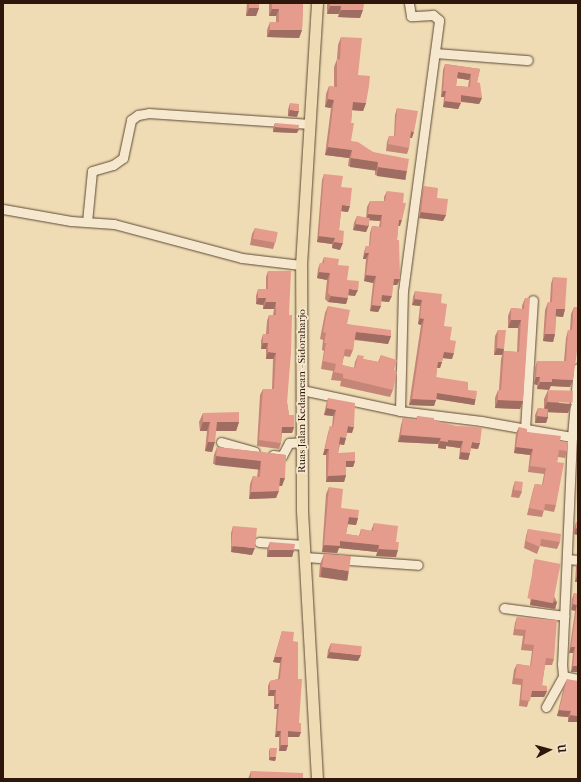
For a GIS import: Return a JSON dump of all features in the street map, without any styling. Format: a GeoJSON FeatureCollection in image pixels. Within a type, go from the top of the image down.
{"type":"FeatureCollection","features":[{"type":"Feature","properties":{"kind":"main road","name":"Ruas Jalan Kedamean - Sidoraharjo"},"geometry":{"type":"LineString","coordinates":[[317,779],[304,545],[300,265],[318,3]]}},
{"type":"Feature","properties":{"kind":"street"},"geometry":{"type":"LineString","coordinates":[[400,411],[403,291],[416,163],[436,53],[439,20],[433,15],[411,16],[409,3]]}},
{"type":"Feature","properties":{"kind":"street"},"geometry":{"type":"LineString","coordinates":[[436,53],[528,60]]}},
{"type":"Feature","properties":{"kind":"street"},"geometry":{"type":"LineString","coordinates":[[87,222],[92,171],[113,165],[123,158],[131,120],[138,115],[149,113],[310,124]]}},
{"type":"Feature","properties":{"kind":"street"},"geometry":{"type":"LineString","coordinates":[[3,209],[131,227],[242,258],[300,265]]}},
{"type":"Feature","properties":{"kind":"street"},"geometry":{"type":"LineString","coordinates":[[525,429],[533,300]]}},
{"type":"Feature","properties":{"kind":"street"},"geometry":{"type":"LineString","coordinates":[[546,707],[563,676],[564,616],[574,466],[572,437],[578,368]]}},
{"type":"Feature","properties":{"kind":"street"},"geometry":{"type":"LineString","coordinates":[[302,390],[400,411],[572,437]]}},
{"type":"Feature","properties":{"kind":"street"},"geometry":{"type":"LineString","coordinates":[[220,442],[245,450],[282,456],[289,443],[302,442]]}},
{"type":"Feature","properties":{"kind":"street"},"geometry":{"type":"LineString","coordinates":[[259,542],[304,545]]}},
{"type":"Feature","properties":{"kind":"street"},"geometry":{"type":"LineString","coordinates":[[305,557],[418,565]]}},
{"type":"Feature","properties":{"kind":"street"},"geometry":{"type":"LineString","coordinates":[[567,559],[578,560]]}},
{"type":"Feature","properties":{"kind":"street"},"geometry":{"type":"LineString","coordinates":[[504,608],[564,616]]}},
{"type":"Feature","properties":{"kind":"street"},"geometry":{"type":"LineString","coordinates":[[563,676],[578,679]]}},
{"type":"Feature","properties":{"kind":"building"},"geometry":{"type":"Polygon","coordinates":[[[249,3],[259,3],[259,8],[249,8],[249,3]]]}},
{"type":"Feature","properties":{"kind":"building"},"geometry":{"type":"Polygon","coordinates":[[[272,3],[303,3],[302,30],[270,30],[270,22],[279,22],[279,9],[272,9],[272,3]]]}},
{"type":"Feature","properties":{"kind":"building"},"geometry":{"type":"Polygon","coordinates":[[[330,3],[364,3],[363,10],[341,10],[341,6],[330,6],[330,3]]]}},
{"type":"Feature","properties":{"kind":"building"},"geometry":{"type":"Polygon","coordinates":[[[341,37],[362,38],[358,75],[370,76],[366,103],[353,102],[351,123],[354,123],[351,141],[358,142],[373,152],[409,159],[407,171],[378,167],[378,162],[351,158],[352,150],[328,147],[334,100],[328,99],[329,86],[337,87],[337,59],[340,60],[341,37]]]}},
{"type":"Feature","properties":{"kind":"building"},"geometry":{"type":"Polygon","coordinates":[[[445,64],[480,69],[477,82],[480,83],[482,98],[461,95],[461,103],[445,101],[446,91],[443,91],[445,64]],[[458,72],[456,86],[470,87],[471,74],[458,72]]]}},
{"type":"Feature","properties":{"kind":"building"},"geometry":{"type":"Polygon","coordinates":[[[290,103],[299,104],[299,111],[290,110],[290,103]]]}},
{"type":"Feature","properties":{"kind":"building"},"geometry":{"type":"Polygon","coordinates":[[[397,108],[418,111],[414,132],[411,131],[409,148],[388,144],[389,136],[395,136],[397,108]]]}},
{"type":"Feature","properties":{"kind":"building"},"geometry":{"type":"Polygon","coordinates":[[[275,123],[299,125],[299,129],[275,127],[275,123]]]}},
{"type":"Feature","properties":{"kind":"building"},"geometry":{"type":"Polygon","coordinates":[[[324,174],[343,176],[341,187],[352,188],[350,206],[342,205],[339,230],[344,231],[343,243],[334,242],[335,238],[319,236],[324,174]]]}},
{"type":"Feature","properties":{"kind":"building"},"geometry":{"type":"Polygon","coordinates":[[[424,186],[438,188],[437,198],[448,199],[446,215],[421,212],[424,186]]]}},
{"type":"Feature","properties":{"kind":"building"},"geometry":{"type":"Polygon","coordinates":[[[387,191],[404,193],[403,203],[406,203],[402,220],[399,220],[397,240],[399,240],[400,279],[394,279],[392,296],[382,295],[381,306],[372,305],[376,276],[366,275],[369,253],[365,253],[366,246],[370,246],[372,226],[381,227],[382,215],[368,214],[370,201],[385,201],[387,191]]]}},
{"type":"Feature","properties":{"kind":"building"},"geometry":{"type":"Polygon","coordinates":[[[357,216],[370,218],[369,226],[356,224],[357,216]]]}},
{"type":"Feature","properties":{"kind":"building"},"geometry":{"type":"Polygon","coordinates":[[[255,228],[278,232],[276,243],[253,239],[255,228]]]}},
{"type":"Feature","properties":{"kind":"building"},"geometry":{"type":"Polygon","coordinates":[[[324,257],[339,259],[338,265],[349,266],[347,280],[359,281],[358,290],[349,289],[348,298],[331,296],[328,293],[330,273],[319,272],[320,263],[324,263],[324,257]]]}},
{"type":"Feature","properties":{"kind":"building"},"geometry":{"type":"Polygon","coordinates":[[[268,271],[291,271],[289,315],[292,315],[291,353],[287,402],[289,415],[294,415],[294,427],[282,427],[281,443],[259,440],[263,389],[274,389],[276,353],[268,352],[268,343],[263,343],[263,334],[269,334],[269,315],[276,315],[276,302],[266,302],[266,298],[258,298],[258,289],[268,289],[268,271]]]}},
{"type":"Feature","properties":{"kind":"building"},"geometry":{"type":"Polygon","coordinates":[[[553,277],[567,278],[565,309],[556,309],[555,334],[545,334],[548,302],[552,302],[553,277]]]}},
{"type":"Feature","properties":{"kind":"building"},"geometry":{"type":"Polygon","coordinates":[[[415,291],[442,294],[441,303],[447,304],[444,326],[452,327],[450,340],[456,341],[454,353],[444,352],[442,362],[438,362],[436,377],[468,382],[468,390],[477,391],[476,399],[437,393],[436,400],[412,399],[424,319],[420,318],[422,300],[415,299],[415,291]]]}},
{"type":"Feature","properties":{"kind":"building"},"geometry":{"type":"Polygon","coordinates":[[[525,298],[530,298],[523,401],[498,400],[498,390],[501,390],[504,351],[519,352],[521,320],[511,320],[511,308],[524,309],[525,298]]]}},
{"type":"Feature","properties":{"kind":"building"},"geometry":{"type":"Polygon","coordinates":[[[328,306],[350,310],[347,324],[391,330],[391,336],[356,332],[353,350],[345,349],[342,365],[355,368],[358,355],[364,356],[363,359],[379,362],[381,355],[397,360],[394,370],[397,372],[393,390],[343,378],[343,374],[334,372],[336,364],[323,361],[326,333],[323,332],[328,306]]]}},
{"type":"Feature","properties":{"kind":"building"},"geometry":{"type":"Polygon","coordinates":[[[574,307],[578,307],[578,344],[573,380],[552,379],[552,382],[540,382],[540,377],[536,377],[537,361],[566,361],[568,330],[572,330],[574,307]]]}},
{"type":"Feature","properties":{"kind":"building"},"geometry":{"type":"Polygon","coordinates":[[[498,330],[506,330],[504,349],[497,348],[498,330]]]}},
{"type":"Feature","properties":{"kind":"building"},"geometry":{"type":"Polygon","coordinates":[[[548,390],[573,391],[573,403],[548,402],[548,390]]]}},
{"type":"Feature","properties":{"kind":"building"},"geometry":{"type":"Polygon","coordinates":[[[328,398],[355,403],[354,427],[348,426],[346,438],[340,437],[338,453],[355,452],[355,461],[346,461],[346,475],[328,476],[329,449],[325,449],[330,426],[333,427],[336,410],[327,408],[328,398]]]}},
{"type":"Feature","properties":{"kind":"building"},"geometry":{"type":"Polygon","coordinates":[[[538,408],[548,409],[547,417],[537,416],[538,408]]]}},
{"type":"Feature","properties":{"kind":"building"},"geometry":{"type":"Polygon","coordinates":[[[239,412],[239,422],[217,422],[215,442],[208,442],[210,422],[203,422],[203,413],[239,412]]]}},
{"type":"Feature","properties":{"kind":"building"},"geometry":{"type":"Polygon","coordinates":[[[417,416],[434,418],[434,420],[456,426],[482,427],[480,443],[472,442],[470,453],[461,452],[463,441],[448,440],[448,442],[440,441],[441,438],[401,435],[403,418],[417,420],[417,416]]]}},
{"type":"Feature","properties":{"kind":"building"},"geometry":{"type":"Polygon","coordinates":[[[519,427],[527,429],[527,432],[561,436],[560,441],[568,442],[567,451],[559,450],[557,462],[564,463],[556,505],[545,504],[544,511],[529,508],[535,484],[543,485],[546,468],[530,466],[533,449],[516,447],[519,427]]]}},
{"type":"Feature","properties":{"kind":"building"},"geometry":{"type":"Polygon","coordinates":[[[217,447],[286,455],[285,478],[280,478],[279,491],[251,492],[253,476],[260,477],[261,461],[216,456],[217,447]]]}},
{"type":"Feature","properties":{"kind":"building"},"geometry":{"type":"Polygon","coordinates":[[[515,481],[523,482],[522,491],[514,490],[515,481]]]}},
{"type":"Feature","properties":{"kind":"building"},"geometry":{"type":"Polygon","coordinates":[[[329,487],[343,489],[341,508],[359,510],[358,518],[349,517],[346,534],[360,536],[361,529],[373,531],[374,523],[398,526],[396,542],[399,542],[398,550],[379,549],[379,545],[340,541],[340,546],[324,545],[329,487]]]}},
{"type":"Feature","properties":{"kind":"building"},"geometry":{"type":"Polygon","coordinates":[[[576,522],[578,522],[578,529],[576,528],[576,522]]]}},
{"type":"Feature","properties":{"kind":"building"},"geometry":{"type":"Polygon","coordinates":[[[233,526],[257,528],[255,548],[231,546],[233,526]]]}},
{"type":"Feature","properties":{"kind":"building"},"geometry":{"type":"Polygon","coordinates":[[[528,529],[561,534],[560,542],[541,539],[540,547],[526,541],[528,529]]]}},
{"type":"Feature","properties":{"kind":"building"},"geometry":{"type":"Polygon","coordinates":[[[270,542],[295,544],[294,550],[269,550],[270,542]]]}},
{"type":"Feature","properties":{"kind":"building"},"geometry":{"type":"Polygon","coordinates":[[[324,554],[351,556],[349,571],[322,567],[324,554]]]}},
{"type":"Feature","properties":{"kind":"building"},"geometry":{"type":"Polygon","coordinates":[[[535,559],[561,564],[553,603],[527,598],[535,559]]]}},
{"type":"Feature","properties":{"kind":"building"},"geometry":{"type":"Polygon","coordinates":[[[574,593],[578,594],[578,666],[573,666],[575,647],[571,647],[577,605],[573,604],[574,593]]]}},
{"type":"Feature","properties":{"kind":"building"},"geometry":{"type":"Polygon","coordinates":[[[517,617],[557,620],[554,659],[546,658],[542,685],[547,686],[547,691],[532,691],[530,701],[521,700],[523,679],[515,678],[517,664],[531,666],[534,645],[524,644],[526,630],[515,629],[517,617]]]}},
{"type":"Feature","properties":{"kind":"building"},"geometry":{"type":"Polygon","coordinates":[[[282,631],[294,632],[293,641],[298,642],[298,679],[302,679],[299,723],[301,723],[301,732],[288,731],[288,745],[281,745],[281,731],[277,731],[279,704],[276,704],[276,690],[270,690],[270,681],[280,679],[282,657],[275,657],[282,631]]]}},
{"type":"Feature","properties":{"kind":"building"},"geometry":{"type":"Polygon","coordinates":[[[331,643],[362,646],[361,655],[330,652],[331,643]]]}},
{"type":"Feature","properties":{"kind":"building"},"geometry":{"type":"Polygon","coordinates":[[[567,679],[578,681],[578,716],[570,715],[571,711],[559,710],[567,679]]]}},
{"type":"Feature","properties":{"kind":"building"},"geometry":{"type":"Polygon","coordinates":[[[270,748],[277,748],[276,757],[270,757],[270,748]]]}},
{"type":"Feature","properties":{"kind":"building"},"geometry":{"type":"Polygon","coordinates":[[[251,771],[303,773],[303,779],[251,779],[251,771]]]}}]}
